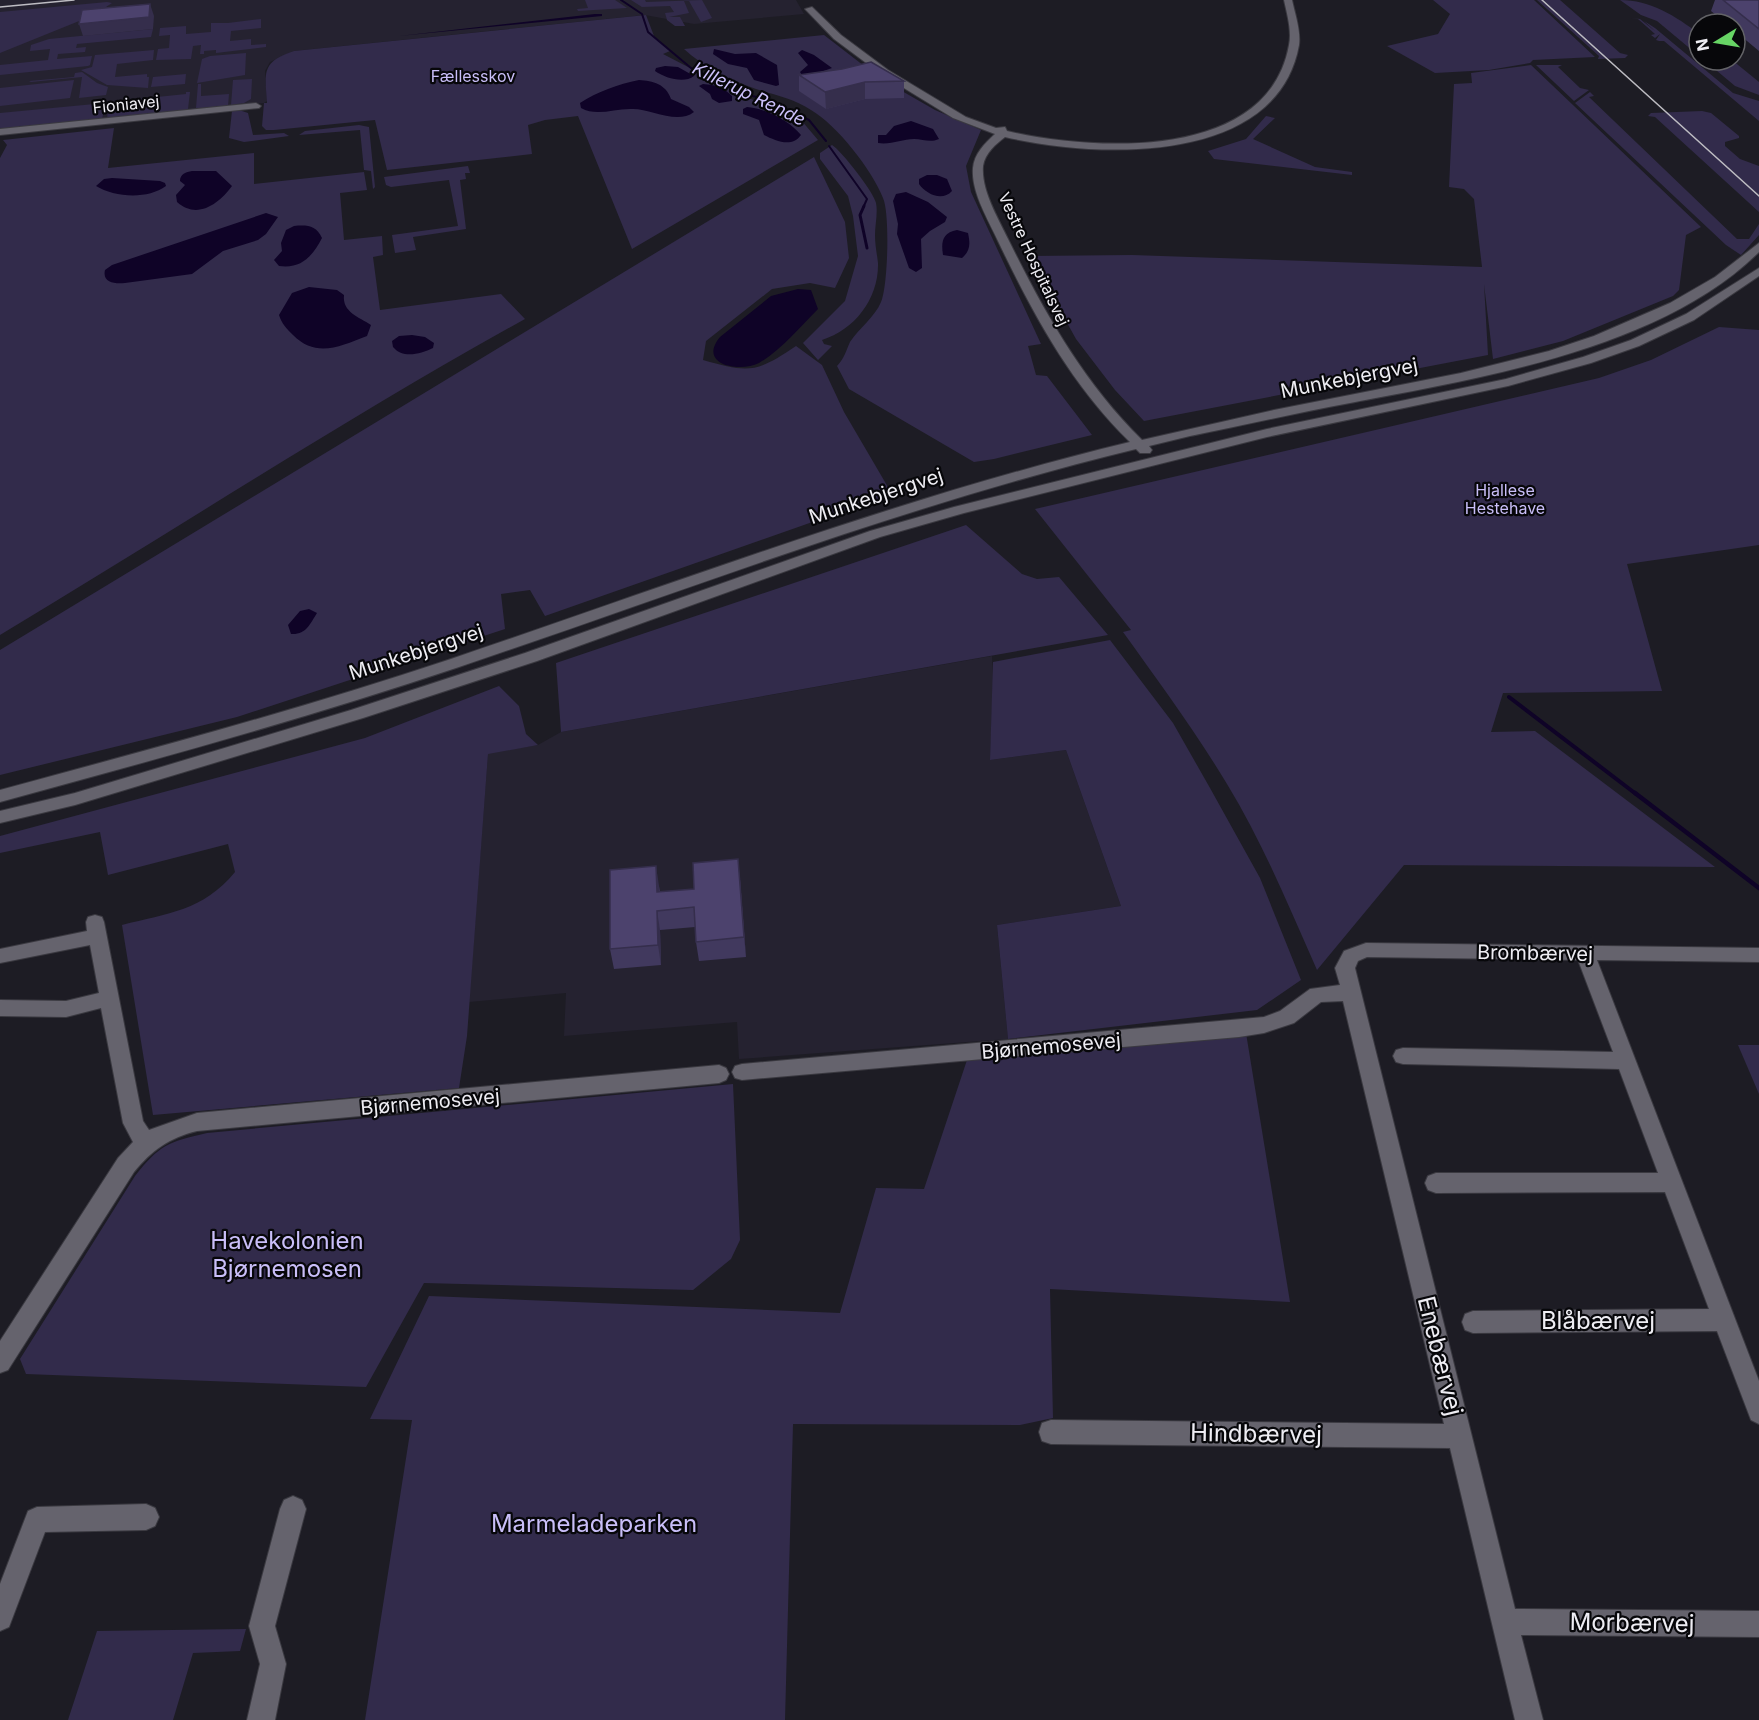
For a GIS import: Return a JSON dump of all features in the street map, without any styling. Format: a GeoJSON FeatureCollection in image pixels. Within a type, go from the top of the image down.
{"type":"FeatureCollection","features":[{"type":"Feature","properties":{"kind":"street"},"geometry":{"type":"LineString","coordinates":[[980,180],[986,156],[994,145],[1000,142],[1011,140],[1086,147],[1150,144],[1197,137],[1221,130],[1256,112],[1273,93],[1287,70],[1291,58],[1294,44],[1288,0]]}},
{"type":"Feature","properties":{"kind":"street"},"geometry":{"type":"LineString","coordinates":[[806,5],[831,32],[884,74],[942,106],[999,131],[1053,144]]}},
{"type":"Feature","properties":{"kind":"street","name":"Fioniavej"},"geometry":{"type":"LineString","coordinates":[[0,132],[256,106]]}},
{"type":"Feature","properties":{"kind":"street"},"geometry":{"type":"LineString","coordinates":[[999,131],[1062,141],[1117,146]]}},
{"type":"Feature","properties":{"kind":"street","name":"Vestre Hospitalsvej"},"geometry":{"type":"LineString","coordinates":[[999,131],[981,156],[978,168],[980,180],[992,215],[1031,299],[1056,343],[1105,409],[1155,460]]}},
{"type":"Feature","properties":{"kind":"street","name":"Munkebjergvej"},"geometry":{"type":"LineString","coordinates":[[0,796],[255,726],[374,689],[829,532],[943,496],[1137,444],[1489,372],[1552,355],[1616,333],[1670,309],[1710,287],[1759,246]]}},
{"type":"Feature","properties":{"kind":"street","name":"Munkebjergvej"},"geometry":{"type":"LineString","coordinates":[[0,817],[75,799],[357,714],[531,657],[875,534],[999,498],[1340,416],[1508,382],[1587,360],[1635,343],[1690,317],[1759,271]]}},
{"type":"Feature","properties":{"kind":"street"},"geometry":{"type":"LineString","coordinates":[[831,550],[852,536],[1020,483],[1133,455],[1137,452],[1137,444]]}},
{"type":"Feature","properties":{"kind":"street"},"geometry":{"type":"LineString","coordinates":[[0,956],[96,929],[133,1123],[145,1143]]}},
{"type":"Feature","properties":{"kind":"street","name":"Brombærvej"},"geometry":{"type":"LineString","coordinates":[[1352,992],[1345,968],[1351,956],[1366,950],[1759,955]]}},
{"type":"Feature","properties":{"kind":"street"},"geometry":{"type":"LineString","coordinates":[[1585,953],[1759,1412]]}},
{"type":"Feature","properties":{"kind":"street","name":"Bjørnemosevej"},"geometry":{"type":"LineString","coordinates":[[742,1072],[1239,1029],[1287,1017],[1317,995],[1352,992]]}},
{"type":"Feature","properties":{"kind":"street","name":"Enebærvej"},"geometry":{"type":"LineString","coordinates":[[1352,992],[1529,1720]]}},
{"type":"Feature","properties":{"kind":"street"},"geometry":{"type":"LineString","coordinates":[[0,1008],[66,1009],[110,998]]}},
{"type":"Feature","properties":{"kind":"street"},"geometry":{"type":"LineString","coordinates":[[1403,1056],[1626,1061]]}},
{"type":"Feature","properties":{"kind":"street","name":"Bjørnemosevej"},"geometry":{"type":"LineString","coordinates":[[0,1362],[126,1165],[145,1143],[169,1129],[197,1122],[719,1074]]}},
{"type":"Feature","properties":{"kind":"street"},"geometry":{"type":"LineString","coordinates":[[1436,1184],[1672,1182]]}},
{"type":"Feature","properties":{"kind":"street","name":"Blåbærvej"},"geometry":{"type":"LineString","coordinates":[[1473,1322],[1724,1320]]}},
{"type":"Feature","properties":{"kind":"street","name":"Hindbærvej"},"geometry":{"type":"LineString","coordinates":[[1051,1432],[1460,1436]]}},
{"type":"Feature","properties":{"kind":"street"},"geometry":{"type":"LineString","coordinates":[[261,1720],[273,1664],[262,1626],[293,1509]]}},
{"type":"Feature","properties":{"kind":"street"},"geometry":{"type":"LineString","coordinates":[[0,1618],[37,1520],[146,1517]]}},
{"type":"Feature","properties":{"kind":"street","name":"Morbærvej"},"geometry":{"type":"LineString","coordinates":[[1505,1622],[1759,1624]]}},
{"type":"Feature","properties":{"kind":"shaded area"},"geometry":{"type":"Polygon","coordinates":[[[0,0],[796,0],[804,14],[694,24],[645,15],[294,51],[270,62],[265,71],[267,101],[264,103],[0,131],[0,0]]]}},
{"type":"Feature","properties":{"kind":"shaded area"},"geometry":{"type":"Polygon","coordinates":[[[602,14],[602,16],[399,36],[602,14]]]}},
{"type":"Feature","properties":{"kind":"shaded area"},"geometry":{"type":"Polygon","coordinates":[[[714,49],[735,54],[756,53],[777,65],[779,85],[754,80],[747,68],[728,64],[713,54],[714,49]]]}},
{"type":"Feature","properties":{"kind":"shaded area"},"geometry":{"type":"Polygon","coordinates":[[[802,50],[814,55],[832,68],[812,75],[802,75],[800,72],[808,65],[798,53],[802,50]]]}},
{"type":"Feature","properties":{"kind":"shaded area"},"geometry":{"type":"Polygon","coordinates":[[[678,67],[694,76],[685,80],[674,79],[655,71],[656,68],[678,67]]]}},
{"type":"Feature","properties":{"kind":"shaded area"},"geometry":{"type":"Polygon","coordinates":[[[639,80],[658,84],[666,90],[671,99],[689,107],[694,112],[687,116],[672,117],[640,110],[593,112],[581,108],[580,103],[593,95],[639,80]]]}},
{"type":"Feature","properties":{"kind":"shaded area"},"geometry":{"type":"Polygon","coordinates":[[[703,84],[722,89],[732,96],[732,101],[719,103],[712,99],[710,94],[699,86],[703,84]]]}},
{"type":"Feature","properties":{"kind":"shaded area"},"geometry":{"type":"Polygon","coordinates":[[[747,107],[777,116],[801,135],[789,142],[764,135],[759,120],[743,114],[743,109],[747,107]]]}},
{"type":"Feature","properties":{"kind":"shaded area"},"geometry":{"type":"Polygon","coordinates":[[[911,121],[933,129],[939,139],[930,141],[910,139],[878,143],[878,135],[886,135],[894,126],[911,121]]]}},
{"type":"Feature","properties":{"kind":"shaded area"},"geometry":{"type":"Polygon","coordinates":[[[192,171],[216,171],[232,186],[214,204],[200,210],[192,210],[177,202],[176,195],[185,185],[180,181],[182,175],[192,171]]]}},
{"type":"Feature","properties":{"kind":"shaded area"},"geometry":{"type":"Polygon","coordinates":[[[927,175],[937,175],[947,179],[952,191],[939,196],[926,191],[919,184],[919,179],[927,175]]]}},
{"type":"Feature","properties":{"kind":"shaded area"},"geometry":{"type":"Polygon","coordinates":[[[104,179],[160,181],[166,186],[140,195],[121,195],[96,186],[104,179]]]}},
{"type":"Feature","properties":{"kind":"shaded area"},"geometry":{"type":"Polygon","coordinates":[[[906,192],[928,202],[947,217],[945,222],[921,239],[922,268],[916,272],[909,268],[897,234],[898,224],[893,201],[896,194],[906,192]]]}},
{"type":"Feature","properties":{"kind":"shaded area"},"geometry":{"type":"Polygon","coordinates":[[[266,213],[278,217],[266,234],[258,240],[223,251],[192,274],[121,283],[113,283],[105,278],[105,270],[112,265],[266,213]]]}},
{"type":"Feature","properties":{"kind":"shaded area"},"geometry":{"type":"Polygon","coordinates":[[[294,226],[311,227],[322,238],[305,260],[294,266],[279,266],[274,260],[282,251],[281,243],[286,230],[294,226]]]}},
{"type":"Feature","properties":{"kind":"shaded area"},"geometry":{"type":"Polygon","coordinates":[[[957,230],[968,233],[967,252],[962,258],[943,255],[942,246],[945,236],[957,230]]]}},
{"type":"Feature","properties":{"kind":"shaded area"},"geometry":{"type":"Polygon","coordinates":[[[309,287],[337,290],[344,295],[348,310],[371,325],[367,336],[337,347],[319,348],[302,342],[293,335],[284,326],[279,315],[292,293],[309,287]]]}},
{"type":"Feature","properties":{"kind":"shaded area"},"geometry":{"type":"Polygon","coordinates":[[[798,289],[811,290],[818,309],[782,345],[767,358],[751,366],[732,367],[717,360],[714,347],[720,337],[771,296],[798,289]]]}},
{"type":"Feature","properties":{"kind":"shaded area"},"geometry":{"type":"Polygon","coordinates":[[[399,336],[425,337],[434,343],[433,348],[407,354],[393,347],[392,341],[399,336]]]}},
{"type":"Feature","properties":{"kind":"shaded area"},"geometry":{"type":"Polygon","coordinates":[[[309,609],[317,613],[310,625],[300,633],[291,634],[288,625],[300,611],[309,609]]]}},
{"type":"Feature","properties":{"kind":"shaded area"},"geometry":{"type":"Polygon","coordinates":[[[992,656],[990,760],[1066,750],[1121,906],[997,925],[1008,1039],[739,1059],[737,1022],[564,1036],[566,993],[469,1002],[488,753],[538,745],[561,732],[992,656]]]}},
{"type":"Feature","properties":{"kind":"green space"},"geometry":{"type":"Polygon","coordinates":[[[585,0],[615,0],[627,8],[578,11],[577,9],[588,8],[585,0]]]}},
{"type":"Feature","properties":{"kind":"green space"},"geometry":{"type":"Polygon","coordinates":[[[631,0],[645,0],[646,2],[702,0],[712,18],[701,22],[689,1],[684,1],[689,13],[669,17],[680,17],[685,26],[675,26],[667,20],[665,13],[674,12],[670,6],[642,7],[631,0]]]}},
{"type":"Feature","properties":{"kind":"green space"},"geometry":{"type":"Polygon","coordinates":[[[1433,0],[1534,0],[1595,57],[1533,60],[1530,63],[1489,70],[1435,73],[1387,46],[1438,34],[1450,14],[1433,0]]]}},
{"type":"Feature","properties":{"kind":"green space"},"geometry":{"type":"Polygon","coordinates":[[[1537,0],[1560,0],[1620,53],[1628,55],[1625,58],[1598,59],[1599,56],[1537,0]]]}},
{"type":"Feature","properties":{"kind":"green space"},"geometry":{"type":"Polygon","coordinates":[[[1620,0],[1652,6],[1687,25],[1687,46],[1657,21],[1641,15],[1620,0]]]}},
{"type":"Feature","properties":{"kind":"green space"},"geometry":{"type":"Polygon","coordinates":[[[112,3],[94,15],[0,53],[0,12],[112,3]]]}},
{"type":"Feature","properties":{"kind":"green space","name":"Fællesskov"},"geometry":{"type":"Polygon","coordinates":[[[646,15],[654,36],[670,51],[663,54],[744,96],[801,120],[818,140],[632,249],[578,116],[545,120],[528,125],[532,154],[387,170],[375,120],[274,130],[266,130],[262,126],[264,103],[267,103],[267,70],[276,59],[294,51],[646,15]]]}},
{"type":"Feature","properties":{"kind":"green space"},"geometry":{"type":"Polygon","coordinates":[[[1631,18],[1640,19],[1655,31],[1644,21],[1655,28],[1687,55],[1687,60],[1664,41],[1656,40],[1660,34],[1655,38],[1651,35],[1655,34],[1638,19],[1631,18]]]}},
{"type":"Feature","properties":{"kind":"green space"},"geometry":{"type":"Polygon","coordinates":[[[261,19],[261,28],[231,31],[230,41],[251,39],[251,45],[266,44],[266,47],[216,53],[216,50],[204,51],[204,54],[200,54],[201,45],[193,46],[191,59],[156,60],[158,49],[169,48],[170,35],[159,36],[160,28],[186,26],[186,34],[211,32],[211,23],[261,19]]]}},
{"type":"Feature","properties":{"kind":"green space"},"geometry":{"type":"Polygon","coordinates":[[[153,29],[151,37],[77,44],[76,48],[86,47],[85,52],[58,54],[57,59],[92,56],[88,66],[0,75],[0,65],[48,60],[50,49],[30,51],[31,45],[49,39],[153,29]]]}},
{"type":"Feature","properties":{"kind":"green space"},"geometry":{"type":"Polygon","coordinates":[[[824,35],[881,79],[935,110],[981,130],[966,166],[971,192],[1041,344],[1028,346],[1036,375],[1047,376],[1092,435],[974,462],[849,389],[837,366],[850,342],[871,318],[881,302],[885,281],[887,218],[878,187],[853,149],[821,117],[798,103],[727,77],[700,62],[684,49],[824,35]]]}},
{"type":"Feature","properties":{"kind":"green space"},"geometry":{"type":"Polygon","coordinates":[[[154,50],[153,60],[117,64],[115,77],[147,74],[148,88],[107,85],[81,70],[92,67],[95,55],[154,50]]]}},
{"type":"Feature","properties":{"kind":"green space"},"geometry":{"type":"Polygon","coordinates":[[[246,53],[245,75],[197,83],[202,59],[210,56],[246,53]]]}},
{"type":"Feature","properties":{"kind":"green space"},"geometry":{"type":"Polygon","coordinates":[[[1531,65],[1701,227],[1686,235],[1679,290],[1673,296],[1563,341],[1493,359],[1484,284],[1488,355],[1144,421],[1115,390],[1076,339],[1030,256],[1132,255],[1482,267],[1474,199],[1464,189],[1449,187],[1454,84],[1472,83],[1471,73],[1531,65]]]}},
{"type":"Feature","properties":{"kind":"green space"},"geometry":{"type":"Polygon","coordinates":[[[1536,65],[1562,65],[1558,67],[1580,88],[1589,90],[1574,101],[1536,65]]]}},
{"type":"Feature","properties":{"kind":"green space"},"geometry":{"type":"Polygon","coordinates":[[[82,72],[97,83],[108,87],[106,95],[79,98],[82,77],[29,81],[74,77],[75,73],[82,72]]]}},
{"type":"Feature","properties":{"kind":"green space"},"geometry":{"type":"Polygon","coordinates":[[[1701,72],[1708,72],[1733,93],[1759,101],[1759,121],[1701,72]]]}},
{"type":"Feature","properties":{"kind":"green space"},"geometry":{"type":"Polygon","coordinates":[[[1718,72],[1747,72],[1759,82],[1759,95],[1735,86],[1718,72]]]}},
{"type":"Feature","properties":{"kind":"green space"},"geometry":{"type":"Polygon","coordinates":[[[186,74],[185,84],[151,87],[153,77],[186,74]]]}},
{"type":"Feature","properties":{"kind":"green space"},"geometry":{"type":"Polygon","coordinates":[[[252,79],[251,99],[244,103],[231,105],[233,80],[252,79]]]}},
{"type":"Feature","properties":{"kind":"green space"},"geometry":{"type":"Polygon","coordinates":[[[74,80],[70,98],[0,106],[0,88],[74,80]]]}},
{"type":"Feature","properties":{"kind":"green space"},"geometry":{"type":"Polygon","coordinates":[[[198,84],[201,84],[201,96],[229,94],[228,106],[196,108],[198,84]]]}},
{"type":"Feature","properties":{"kind":"green space"},"geometry":{"type":"Polygon","coordinates":[[[190,92],[188,109],[181,112],[107,120],[109,102],[186,94],[190,92]]]}},
{"type":"Feature","properties":{"kind":"green space"},"geometry":{"type":"Polygon","coordinates":[[[1590,92],[1594,96],[1589,97],[1737,239],[1749,239],[1759,224],[1759,235],[1741,255],[1726,245],[1575,103],[1590,92]]]}},
{"type":"Feature","properties":{"kind":"green space"},"geometry":{"type":"Polygon","coordinates":[[[105,103],[102,120],[0,131],[0,113],[105,103]]]}},
{"type":"Feature","properties":{"kind":"green space"},"geometry":{"type":"Polygon","coordinates":[[[239,110],[248,113],[253,135],[284,133],[289,136],[244,142],[229,138],[232,111],[239,110]]]}},
{"type":"Feature","properties":{"kind":"green space"},"geometry":{"type":"Polygon","coordinates":[[[1702,111],[1711,113],[1739,136],[1739,138],[1725,142],[1725,146],[1740,159],[1759,166],[1759,212],[1655,117],[1648,116],[1651,113],[1702,111]]]}},
{"type":"Feature","properties":{"kind":"green space"},"geometry":{"type":"Polygon","coordinates":[[[1266,116],[1275,118],[1253,139],[1315,167],[1352,172],[1352,175],[1214,159],[1208,151],[1246,139],[1266,116]]]}},
{"type":"Feature","properties":{"kind":"green space"},"geometry":{"type":"Polygon","coordinates":[[[359,125],[369,127],[375,187],[373,189],[371,171],[364,170],[360,130],[299,135],[305,131],[359,125]]]}},
{"type":"Feature","properties":{"kind":"green space"},"geometry":{"type":"Polygon","coordinates":[[[114,128],[108,168],[254,153],[254,184],[364,172],[367,190],[340,193],[344,240],[382,236],[383,255],[373,257],[380,310],[501,294],[525,319],[326,435],[0,635],[0,158],[7,145],[3,140],[114,128]]]}},
{"type":"Feature","properties":{"kind":"green space"},"geometry":{"type":"Polygon","coordinates":[[[832,145],[857,173],[876,203],[875,235],[878,263],[874,288],[863,311],[845,329],[822,340],[824,344],[832,346],[818,360],[803,343],[845,301],[858,256],[848,196],[820,159],[820,153],[832,145]]]}},
{"type":"Feature","properties":{"kind":"green space"},"geometry":{"type":"Polygon","coordinates":[[[814,157],[845,222],[849,258],[835,288],[810,283],[772,289],[706,341],[703,360],[731,367],[752,368],[771,361],[796,346],[822,365],[844,412],[892,494],[545,616],[530,590],[501,594],[505,629],[237,717],[0,775],[0,650],[814,157]]]}},
{"type":"Feature","properties":{"kind":"green space"},"geometry":{"type":"Polygon","coordinates":[[[468,166],[470,173],[465,173],[466,179],[460,180],[466,229],[413,237],[416,250],[395,253],[392,235],[458,226],[449,180],[391,187],[386,185],[384,177],[468,166]]]}},
{"type":"Feature","properties":{"kind":"green space","name":"Hjallese Hestehave"},"geometry":{"type":"Polygon","coordinates":[[[1719,327],[1759,330],[1759,545],[1627,564],[1662,691],[1503,693],[1491,732],[1535,731],[1715,867],[1404,865],[1317,970],[1264,852],[1227,784],[1190,726],[1123,632],[1131,630],[1035,509],[1599,378],[1651,360],[1719,327]]]}},
{"type":"Feature","properties":{"kind":"green space"},"geometry":{"type":"Polygon","coordinates":[[[966,525],[1022,574],[1037,579],[1059,577],[1108,635],[561,732],[556,663],[966,525]]]}},
{"type":"Feature","properties":{"kind":"green space"},"geometry":{"type":"Polygon","coordinates":[[[1110,640],[1173,723],[1210,788],[1260,878],[1301,980],[1257,1010],[1008,1039],[997,925],[1121,906],[1066,750],[990,760],[993,662],[1110,640]]]}},
{"type":"Feature","properties":{"kind":"green space"},"geometry":{"type":"Polygon","coordinates":[[[499,686],[519,706],[526,734],[538,745],[488,754],[467,1036],[459,1088],[153,1115],[122,925],[184,909],[210,895],[235,872],[228,844],[108,875],[100,832],[0,853],[0,836],[365,738],[499,686]]]}},
{"type":"Feature","properties":{"kind":"green space","name":"Marmeladeparken"},"geometry":{"type":"Polygon","coordinates":[[[1246,1033],[1290,1302],[1050,1289],[1053,1418],[1020,1425],[793,1424],[785,1720],[365,1720],[412,1420],[370,1419],[429,1296],[840,1313],[876,1188],[924,1189],[968,1057],[1246,1033]]]}},
{"type":"Feature","properties":{"kind":"green space"},"geometry":{"type":"Polygon","coordinates":[[[1738,1045],[1759,1045],[1759,1094],[1738,1045]]]}},
{"type":"Feature","properties":{"kind":"green space","name":"Havekolonien Bjørnemosen"},"geometry":{"type":"Polygon","coordinates":[[[733,1084],[740,1240],[731,1259],[693,1290],[424,1283],[366,1387],[26,1374],[20,1359],[135,1176],[151,1157],[173,1142],[207,1133],[733,1084]]]}},
{"type":"Feature","properties":{"kind":"green space"},"geometry":{"type":"Polygon","coordinates":[[[246,1629],[240,1651],[193,1653],[173,1720],[68,1720],[97,1631],[246,1629]]]}},
{"type":"Feature","properties":{"kind":"building"},"geometry":{"type":"Polygon","coordinates":[[[1723,0],[1759,0],[1759,29],[1747,19],[1747,12],[1738,12],[1723,0]]]}},
{"type":"Feature","properties":{"kind":"building"},"geometry":{"type":"Polygon","coordinates":[[[150,4],[149,17],[79,24],[82,10],[150,4]]]}},
{"type":"Feature","properties":{"kind":"building"},"geometry":{"type":"Polygon","coordinates":[[[871,62],[904,81],[865,82],[825,92],[799,75],[842,69],[871,62]]]}},
{"type":"Feature","properties":{"kind":"building"},"geometry":{"type":"Polygon","coordinates":[[[738,859],[744,937],[696,942],[694,907],[657,911],[658,945],[610,949],[610,870],[656,866],[657,892],[694,889],[693,863],[738,859]]]}},
{"type":"Feature","properties":{"kind":"waterway","name":"Killerup Rende"},"geometry":{"type":"LineString","coordinates":[[621,0],[642,14],[648,32],[691,68],[741,93],[764,99],[809,120],[826,141]]}},
{"type":"Feature","properties":{"kind":"waterway","name":"Killerup Rende"},"geometry":{"type":"LineString","coordinates":[[829,146],[867,199],[863,208]]}},
{"type":"Feature","properties":{"kind":"waterway","name":"Killerup Rende"},"geometry":{"type":"LineString","coordinates":[[864,206],[860,215],[867,248]]}},
{"type":"Feature","properties":{"kind":"waterway"},"geometry":{"type":"LineString","coordinates":[[1509,697],[1636,794]]}},
{"type":"Feature","properties":{"kind":"waterway"},"geometry":{"type":"LineString","coordinates":[[1635,793],[1759,888]]}},
{"type":"Feature","properties":{"kind":"tram line"},"geometry":{"type":"LineString","coordinates":[[0,7],[74,0]]}},
{"type":"Feature","properties":{"kind":"tram line"},"geometry":{"type":"LineString","coordinates":[[1542,0],[1759,196]]}}]}
